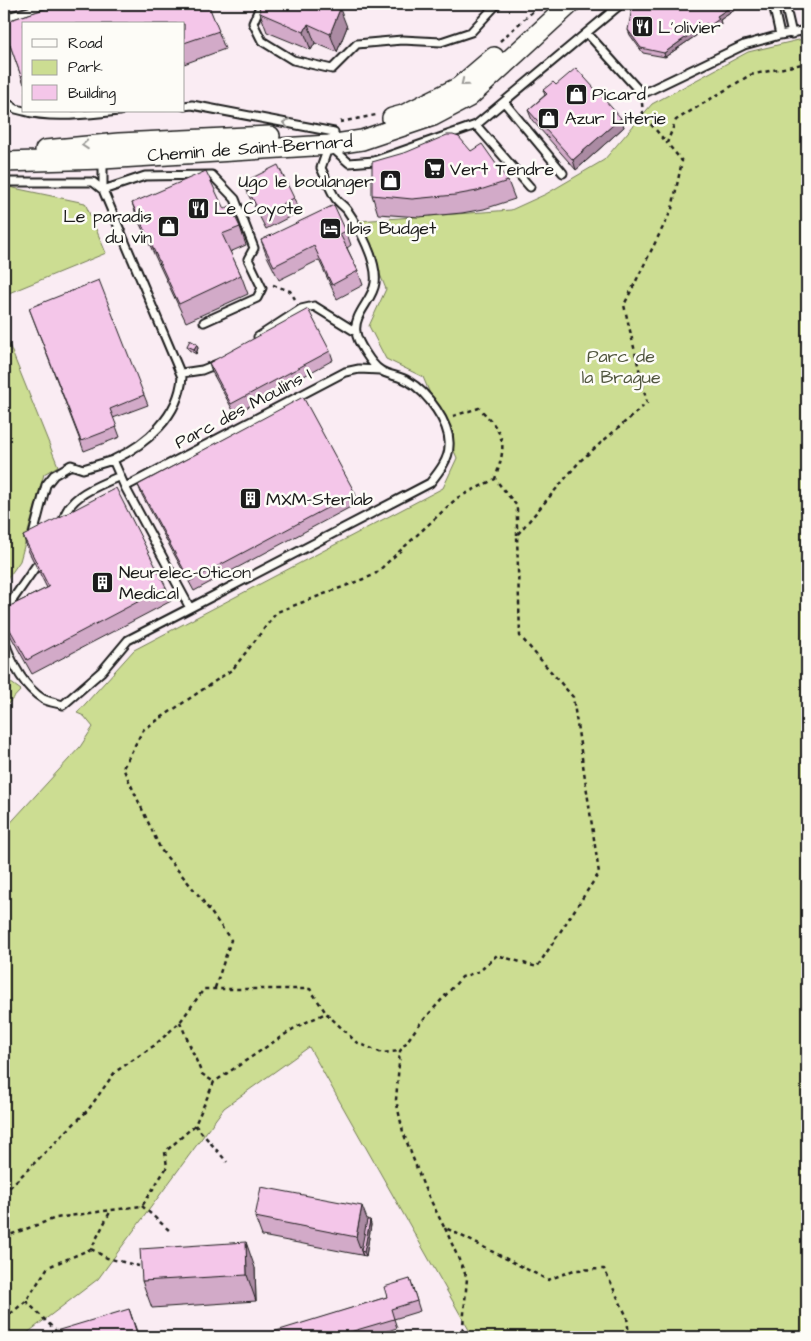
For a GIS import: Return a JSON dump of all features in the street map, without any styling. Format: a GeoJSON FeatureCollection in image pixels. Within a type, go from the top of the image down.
{"type":"FeatureCollection","features":[{"type":"Feature","properties":{"kind":"main road","name":"Chemin de Saint-Bernard"},"geometry":{"type":"LineString","coordinates":[[4,162],[103,159],[332,139],[353,130],[403,115],[459,87],[552,4]]}},
{"type":"Feature","properties":{"kind":"main road","name":"Chemin de Saint-Bernard"},"geometry":{"type":"LineString","coordinates":[[4,155],[73,146],[284,136],[362,140],[433,116],[469,97],[570,4]]}},
{"type":"Feature","properties":{"kind":"main road"},"geometry":{"type":"LineString","coordinates":[[103,159],[119,143]]}},
{"type":"Feature","properties":{"kind":"lane"},"geometry":{"type":"LineString","coordinates":[[4,18],[53,4]]}},
{"type":"Feature","properties":{"kind":"lane"},"geometry":{"type":"LineString","coordinates":[[261,4],[253,23],[262,41],[293,60],[332,68],[357,44],[402,40],[441,42],[471,32],[497,4]]}},
{"type":"Feature","properties":{"kind":"lane"},"geometry":{"type":"LineString","coordinates":[[185,106],[313,128],[332,139],[349,163],[374,161],[476,125],[621,4]]}},
{"type":"Feature","properties":{"kind":"lane"},"geometry":{"type":"LineString","coordinates":[[773,4],[780,35]]}},
{"type":"Feature","properties":{"kind":"lane"},"geometry":{"type":"LineString","coordinates":[[785,4],[792,34]]}},
{"type":"Feature","properties":{"kind":"lane"},"geometry":{"type":"LineString","coordinates":[[586,33],[642,94],[744,45],[807,30]]}},
{"type":"Feature","properties":{"kind":"lane"},"geometry":{"type":"LineString","coordinates":[[4,101],[22,110]]}},
{"type":"Feature","properties":{"kind":"lane"},"geometry":{"type":"LineString","coordinates":[[504,102],[563,173]]}},
{"type":"Feature","properties":{"kind":"lane"},"geometry":{"type":"LineString","coordinates":[[32,112],[85,114],[108,112]]}},
{"type":"Feature","properties":{"kind":"lane"},"geometry":{"type":"LineString","coordinates":[[476,125],[530,187]]}},
{"type":"Feature","properties":{"kind":"lane"},"geometry":{"type":"LineString","coordinates":[[332,139],[321,168],[336,199],[359,229],[373,264],[375,275],[375,286],[358,320],[356,332]]}},
{"type":"Feature","properties":{"kind":"lane"},"geometry":{"type":"LineString","coordinates":[[103,159],[104,190],[182,373],[202,370],[224,359]]}},
{"type":"Feature","properties":{"kind":"lane"},"geometry":{"type":"LineString","coordinates":[[104,190],[144,176],[212,175],[235,198],[254,248],[248,260],[262,288],[257,298],[204,322]]}},
{"type":"Feature","properties":{"kind":"lane"},"geometry":{"type":"LineString","coordinates":[[4,182],[93,182],[104,190]]}},
{"type":"Feature","properties":{"kind":"lane"},"geometry":{"type":"LineString","coordinates":[[4,639],[16,671],[30,687],[45,700],[63,705],[102,671],[128,640],[430,482],[441,469],[450,447],[442,419],[434,405],[410,382],[380,370],[366,353],[356,332],[314,306],[301,309],[255,339]]}},
{"type":"Feature","properties":{"kind":"lane","name":"Parc des Moulins I"},"geometry":{"type":"LineString","coordinates":[[124,487],[345,372],[359,369],[380,370]]}},
{"type":"Feature","properties":{"kind":"lane","name":"Parc des Moulins I"},"geometry":{"type":"LineString","coordinates":[[33,535],[46,486],[54,475],[71,465],[83,469],[113,460],[128,453],[146,440],[172,411],[181,389],[182,373]]}},
{"type":"Feature","properties":{"kind":"lane"},"geometry":{"type":"LineString","coordinates":[[113,460],[124,487],[190,608]]}},
{"type":"Feature","properties":{"kind":"lane"},"geometry":{"type":"LineString","coordinates":[[62,528],[64,517],[71,504],[78,497],[120,476]]}},
{"type":"Feature","properties":{"kind":"lane"},"geometry":{"type":"LineString","coordinates":[[4,612],[36,566]]}},
{"type":"Feature","properties":{"kind":"path"},"geometry":{"type":"LineString","coordinates":[[495,45],[542,4]]}},
{"type":"Feature","properties":{"kind":"path"},"geometry":{"type":"LineString","coordinates":[[667,143],[676,120],[750,75],[807,63]]}},
{"type":"Feature","properties":{"kind":"path"},"geometry":{"type":"LineString","coordinates":[[517,535],[580,461],[647,403],[624,304],[672,209],[682,161],[644,116],[642,94]]}},
{"type":"Feature","properties":{"kind":"path"},"geometry":{"type":"LineString","coordinates":[[313,128],[383,112]]}},
{"type":"Feature","properties":{"kind":"path"},"geometry":{"type":"LineString","coordinates":[[262,288],[272,285],[290,291],[301,309]]}},
{"type":"Feature","properties":{"kind":"path"},"geometry":{"type":"LineString","coordinates":[[215,988],[231,940],[200,897],[161,850],[123,768],[142,730],[233,669],[277,612],[374,576],[457,498],[495,479],[504,447],[496,424],[480,408],[442,419]]}},
{"type":"Feature","properties":{"kind":"path"},"geometry":{"type":"LineString","coordinates":[[462,1337],[467,1278],[424,1186],[403,1132],[396,1100],[400,1051],[418,1026],[462,977],[480,971],[497,955],[537,967],[599,872],[573,697],[520,636],[517,506],[495,479]]}},
{"type":"Feature","properties":{"kind":"path"},"geometry":{"type":"LineString","coordinates":[[4,1193],[88,1110],[115,1072],[155,1046],[180,1022],[204,989],[310,989],[326,1013],[356,1042],[382,1053],[400,1051]]}},
{"type":"Feature","properties":{"kind":"path"},"geometry":{"type":"LineString","coordinates":[[142,1206],[167,1167],[165,1152],[195,1125],[214,1082],[296,1027],[326,1013]]}},
{"type":"Feature","properties":{"kind":"path"},"geometry":{"type":"LineString","coordinates":[[180,1022],[202,1074],[214,1082]]}},
{"type":"Feature","properties":{"kind":"path"},"geometry":{"type":"LineString","coordinates":[[195,1125],[227,1162]]}},
{"type":"Feature","properties":{"kind":"path"},"geometry":{"type":"LineString","coordinates":[[4,1237],[56,1218],[142,1206],[170,1231]]}},
{"type":"Feature","properties":{"kind":"path"},"geometry":{"type":"LineString","coordinates":[[4,1319],[26,1301],[48,1267],[91,1249],[111,1210]]}},
{"type":"Feature","properties":{"kind":"path"},"geometry":{"type":"LineString","coordinates":[[444,1227],[548,1280],[574,1270],[604,1269],[626,1317],[629,1337]]}},
{"type":"Feature","properties":{"kind":"path"},"geometry":{"type":"LineString","coordinates":[[91,1249],[107,1258],[139,1266]]}},
{"type":"Feature","properties":{"kind":"path"},"geometry":{"type":"LineString","coordinates":[[26,1301],[61,1335]]}},
{"type":"Feature","properties":{"kind":"shaded area"},"geometry":{"type":"Polygon","coordinates":[[[4,4],[807,4],[807,1274],[765,1337],[4,1337],[4,4]]]}},
{"type":"Feature","properties":{"kind":"green space","name":"Parc de la Brague"},"geometry":{"type":"Polygon","coordinates":[[[807,38],[807,1337],[473,1337],[309,1047],[224,1108],[98,1279],[22,1337],[4,1337],[4,830],[80,747],[93,727],[84,716],[77,713],[134,650],[443,488],[457,458],[423,377],[386,359],[369,326],[386,289],[358,221],[511,210],[546,194],[604,160],[652,104],[748,52],[807,38]]]}},
{"type":"Feature","properties":{"kind":"green space"},"geometry":{"type":"Polygon","coordinates":[[[4,186],[85,203],[106,253],[4,295],[4,186]]]}},
{"type":"Feature","properties":{"kind":"green space"},"geometry":{"type":"Polygon","coordinates":[[[4,332],[58,466],[44,474],[20,561],[4,584],[4,332]]]}},
{"type":"Feature","properties":{"kind":"green space"},"geometry":{"type":"Polygon","coordinates":[[[4,673],[7,680],[21,690],[4,708],[4,673]]]}},
{"type":"Feature","properties":{"kind":"building"},"geometry":{"type":"Polygon","coordinates":[[[60,4],[208,4],[219,31],[185,43],[185,22],[22,22],[21,76],[4,28],[4,22],[60,4]]]}},
{"type":"Feature","properties":{"kind":"building"},"geometry":{"type":"Polygon","coordinates":[[[259,4],[328,4],[340,9],[330,34],[308,24],[304,32],[260,13],[259,4]]]}},
{"type":"Feature","properties":{"kind":"building"},"geometry":{"type":"Polygon","coordinates":[[[639,4],[735,4],[717,16],[719,19],[708,27],[706,23],[664,53],[641,48],[628,30],[632,8],[639,4]]]}},
{"type":"Feature","properties":{"kind":"building"},"geometry":{"type":"Polygon","coordinates":[[[576,68],[621,118],[573,160],[528,110],[547,94],[543,90],[553,82],[556,85],[576,68]]]}},
{"type":"Feature","properties":{"kind":"building"},"geometry":{"type":"Polygon","coordinates":[[[447,135],[459,137],[471,151],[482,144],[508,181],[477,191],[455,195],[412,199],[372,195],[372,162],[407,152],[447,135]]]}},
{"type":"Feature","properties":{"kind":"building"},"geometry":{"type":"Polygon","coordinates":[[[278,165],[294,198],[261,215],[244,182],[278,165]]]}},
{"type":"Feature","properties":{"kind":"building"},"geometry":{"type":"Polygon","coordinates":[[[206,171],[224,209],[230,206],[240,227],[222,234],[241,275],[179,304],[132,203],[206,171]]]}},
{"type":"Feature","properties":{"kind":"building"},"geometry":{"type":"Polygon","coordinates":[[[334,205],[346,231],[340,234],[358,271],[332,285],[314,246],[274,266],[261,240],[334,205]]]}},
{"type":"Feature","properties":{"kind":"building"},"geometry":{"type":"Polygon","coordinates":[[[99,280],[144,395],[110,409],[117,427],[81,441],[29,308],[99,280]]]}},
{"type":"Feature","properties":{"kind":"building"},"geometry":{"type":"Polygon","coordinates":[[[308,309],[330,351],[231,404],[209,363],[308,309]]]}},
{"type":"Feature","properties":{"kind":"building"},"geometry":{"type":"Polygon","coordinates":[[[190,340],[197,344],[194,349],[187,346],[190,340]]]}},
{"type":"Feature","properties":{"kind":"building","name":"MXM-Sterlab"},"geometry":{"type":"Polygon","coordinates":[[[303,397],[355,493],[190,581],[138,485],[303,397]]]}},
{"type":"Feature","properties":{"kind":"building","name":"Neurelec-Oticon Medical"},"geometry":{"type":"Polygon","coordinates":[[[116,488],[166,587],[27,660],[4,619],[4,609],[49,587],[23,536],[116,488]]]}},
{"type":"Feature","properties":{"kind":"building"},"geometry":{"type":"Polygon","coordinates":[[[261,1187],[362,1206],[356,1237],[255,1217],[261,1187]]]}},
{"type":"Feature","properties":{"kind":"building"},"geometry":{"type":"Polygon","coordinates":[[[367,1220],[370,1220],[364,1252],[361,1251],[367,1220]]]}},
{"type":"Feature","properties":{"kind":"building"},"geometry":{"type":"Polygon","coordinates":[[[246,1242],[247,1275],[142,1281],[140,1249],[246,1242]]]}},
{"type":"Feature","properties":{"kind":"building"},"geometry":{"type":"Polygon","coordinates":[[[410,1279],[417,1301],[391,1309],[394,1319],[333,1337],[260,1337],[387,1297],[384,1287],[410,1279]]]}},
{"type":"Feature","properties":{"kind":"building"},"geometry":{"type":"Polygon","coordinates":[[[129,1309],[138,1337],[36,1337],[129,1309]]]}},
{"type":"Feature","properties":{"kind":"place","name":"L'olivier"},"geometry":{"type":"Point","coordinates":[642,27]}},
{"type":"Feature","properties":{"kind":"place","name":"Picard"},"geometry":{"type":"Point","coordinates":[576,94]}},
{"type":"Feature","properties":{"kind":"place","name":"Azur Literie"},"geometry":{"type":"Point","coordinates":[549,118]}},
{"type":"Feature","properties":{"kind":"place","name":"Vert Tendre"},"geometry":{"type":"Point","coordinates":[434,169]}},
{"type":"Feature","properties":{"kind":"place","name":"Ugo le boulanger"},"geometry":{"type":"Point","coordinates":[390,181]}},
{"type":"Feature","properties":{"kind":"place","name":"Le Coyote"},"geometry":{"type":"Point","coordinates":[198,208]}},
{"type":"Feature","properties":{"kind":"place","name":"Le paradis du vin"},"geometry":{"type":"Point","coordinates":[168,226]}},
{"type":"Feature","properties":{"kind":"place","name":"Ibis Budget"},"geometry":{"type":"Point","coordinates":[331,228]}},
{"type":"Feature","properties":{"kind":"place","name":"MXM-Sterlab"},"geometry":{"type":"Point","coordinates":[250,499]}},
{"type":"Feature","properties":{"kind":"place","name":"Neurelec-Oticon Medical"},"geometry":{"type":"Point","coordinates":[103,582]}}]}
